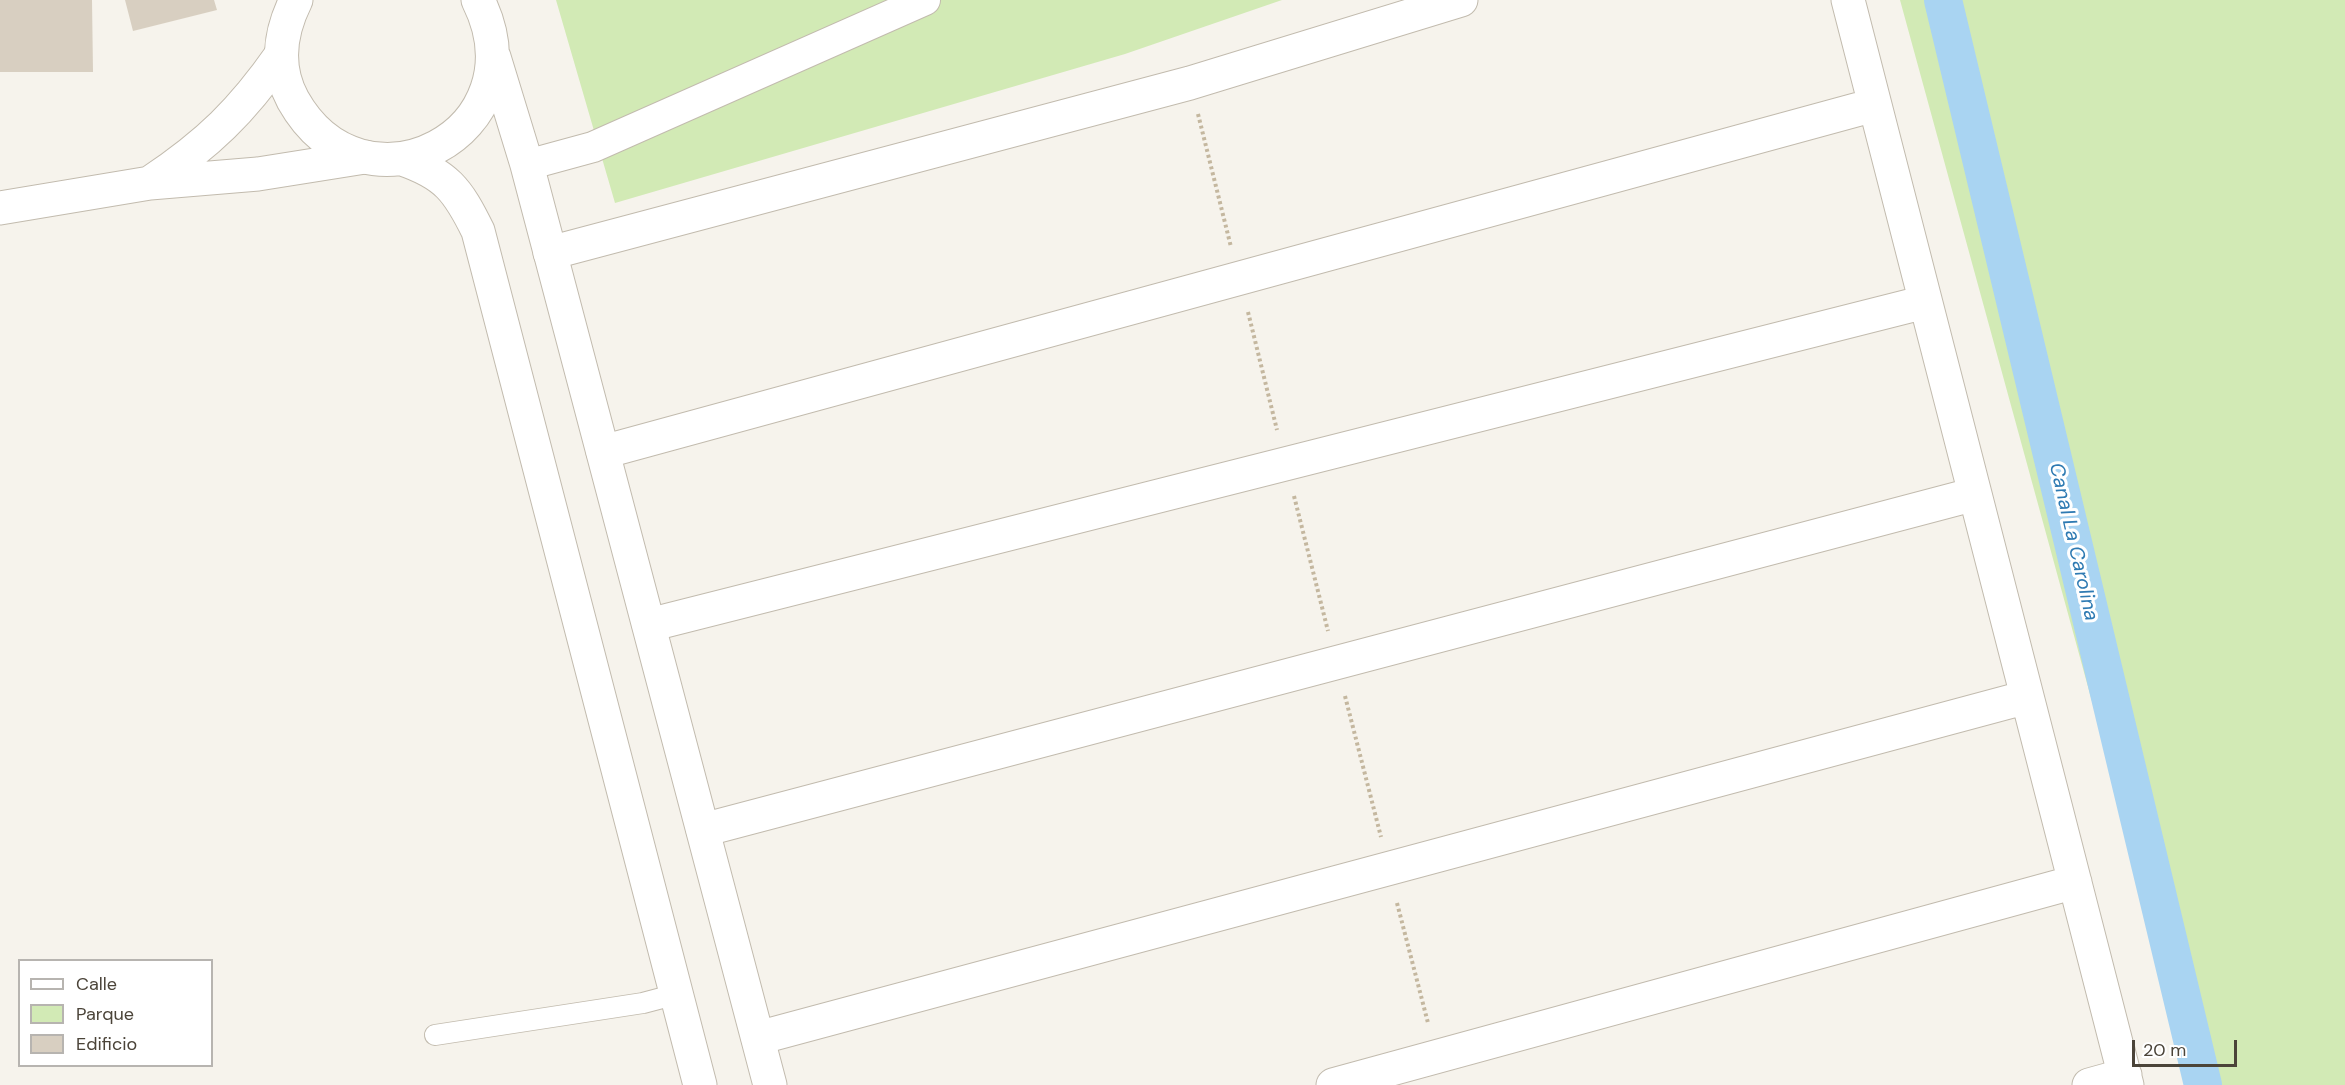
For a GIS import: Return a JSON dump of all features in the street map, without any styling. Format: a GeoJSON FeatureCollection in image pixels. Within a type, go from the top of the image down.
{"type":"FeatureCollection","features":[{"type":"Feature","properties":{"kind":"street"},"geometry":{"type":"LineString","coordinates":[[296,0],[285,21],[280,54],[287,89],[304,119],[331,143],[365,157]]}},
{"type":"Feature","properties":{"kind":"street"},"geometry":{"type":"LineString","coordinates":[[478,0],[490,23],[495,57],[527,165],[770,1085]]}},
{"type":"Feature","properties":{"kind":"street"},"geometry":{"type":"LineString","coordinates":[[527,165],[593,147],[925,0]]}},
{"type":"Feature","properties":{"kind":"street"},"geometry":{"type":"LineString","coordinates":[[550,253],[1190,83],[1461,0]]}},
{"type":"Feature","properties":{"kind":"street"},"geometry":{"type":"LineString","coordinates":[[1848,0],[2126,1080],[2089,1085]]}},
{"type":"Feature","properties":{"kind":"street"},"geometry":{"type":"LineString","coordinates":[[150,183],[188,158],[223,128],[254,93],[280,54]]}},
{"type":"Feature","properties":{"kind":"street"},"geometry":{"type":"LineString","coordinates":[[402,159],[437,148],[467,125],[486,94],[495,57]]}},
{"type":"Feature","properties":{"kind":"street"},"geometry":{"type":"LineString","coordinates":[[603,452],[1874,105]]}},
{"type":"Feature","properties":{"kind":"street"},"geometry":{"type":"LineString","coordinates":[[0,208],[150,183],[258,174],[365,157],[402,159],[428,168],[456,190],[478,231],[700,1085]]}},
{"type":"Feature","properties":{"kind":"street"},"geometry":{"type":"LineString","coordinates":[[649,625],[1925,302]]}},
{"type":"Feature","properties":{"kind":"street"},"geometry":{"type":"LineString","coordinates":[[702,830],[1975,494]]}},
{"type":"Feature","properties":{"kind":"street"},"geometry":{"type":"LineString","coordinates":[[758,1038],[2027,697]]}},
{"type":"Feature","properties":{"kind":"street"},"geometry":{"type":"LineString","coordinates":[[1333,1085],[2075,882]]}},
{"type":"Feature","properties":{"kind":"lane"},"geometry":{"type":"LineString","coordinates":[[435,1035],[643,1003],[676,994]]}},
{"type":"Feature","properties":{"kind":"path"},"geometry":{"type":"LineString","coordinates":[[1190,83],[1437,1057]]}},
{"type":"Feature","properties":{"kind":"green space"},"geometry":{"type":"Polygon","coordinates":[[[556,0],[1282,0],[1125,54],[615,203],[556,0]]]}},
{"type":"Feature","properties":{"kind":"green space"},"geometry":{"type":"Polygon","coordinates":[[[1900,0],[2345,0],[2345,1085],[2197,1085],[1900,0]]]}},
{"type":"Feature","properties":{"kind":"building"},"geometry":{"type":"Polygon","coordinates":[[[0,0],[92,0],[93,72],[0,72],[0,0]]]}},
{"type":"Feature","properties":{"kind":"building"},"geometry":{"type":"Polygon","coordinates":[[[125,0],[214,0],[217,10],[133,31],[125,0]]]}},
{"type":"Feature","properties":{"kind":"waterway","name":"Canal La Carolina"},"geometry":{"type":"LineString","coordinates":[[1943,0],[2203,1085]]}}]}
